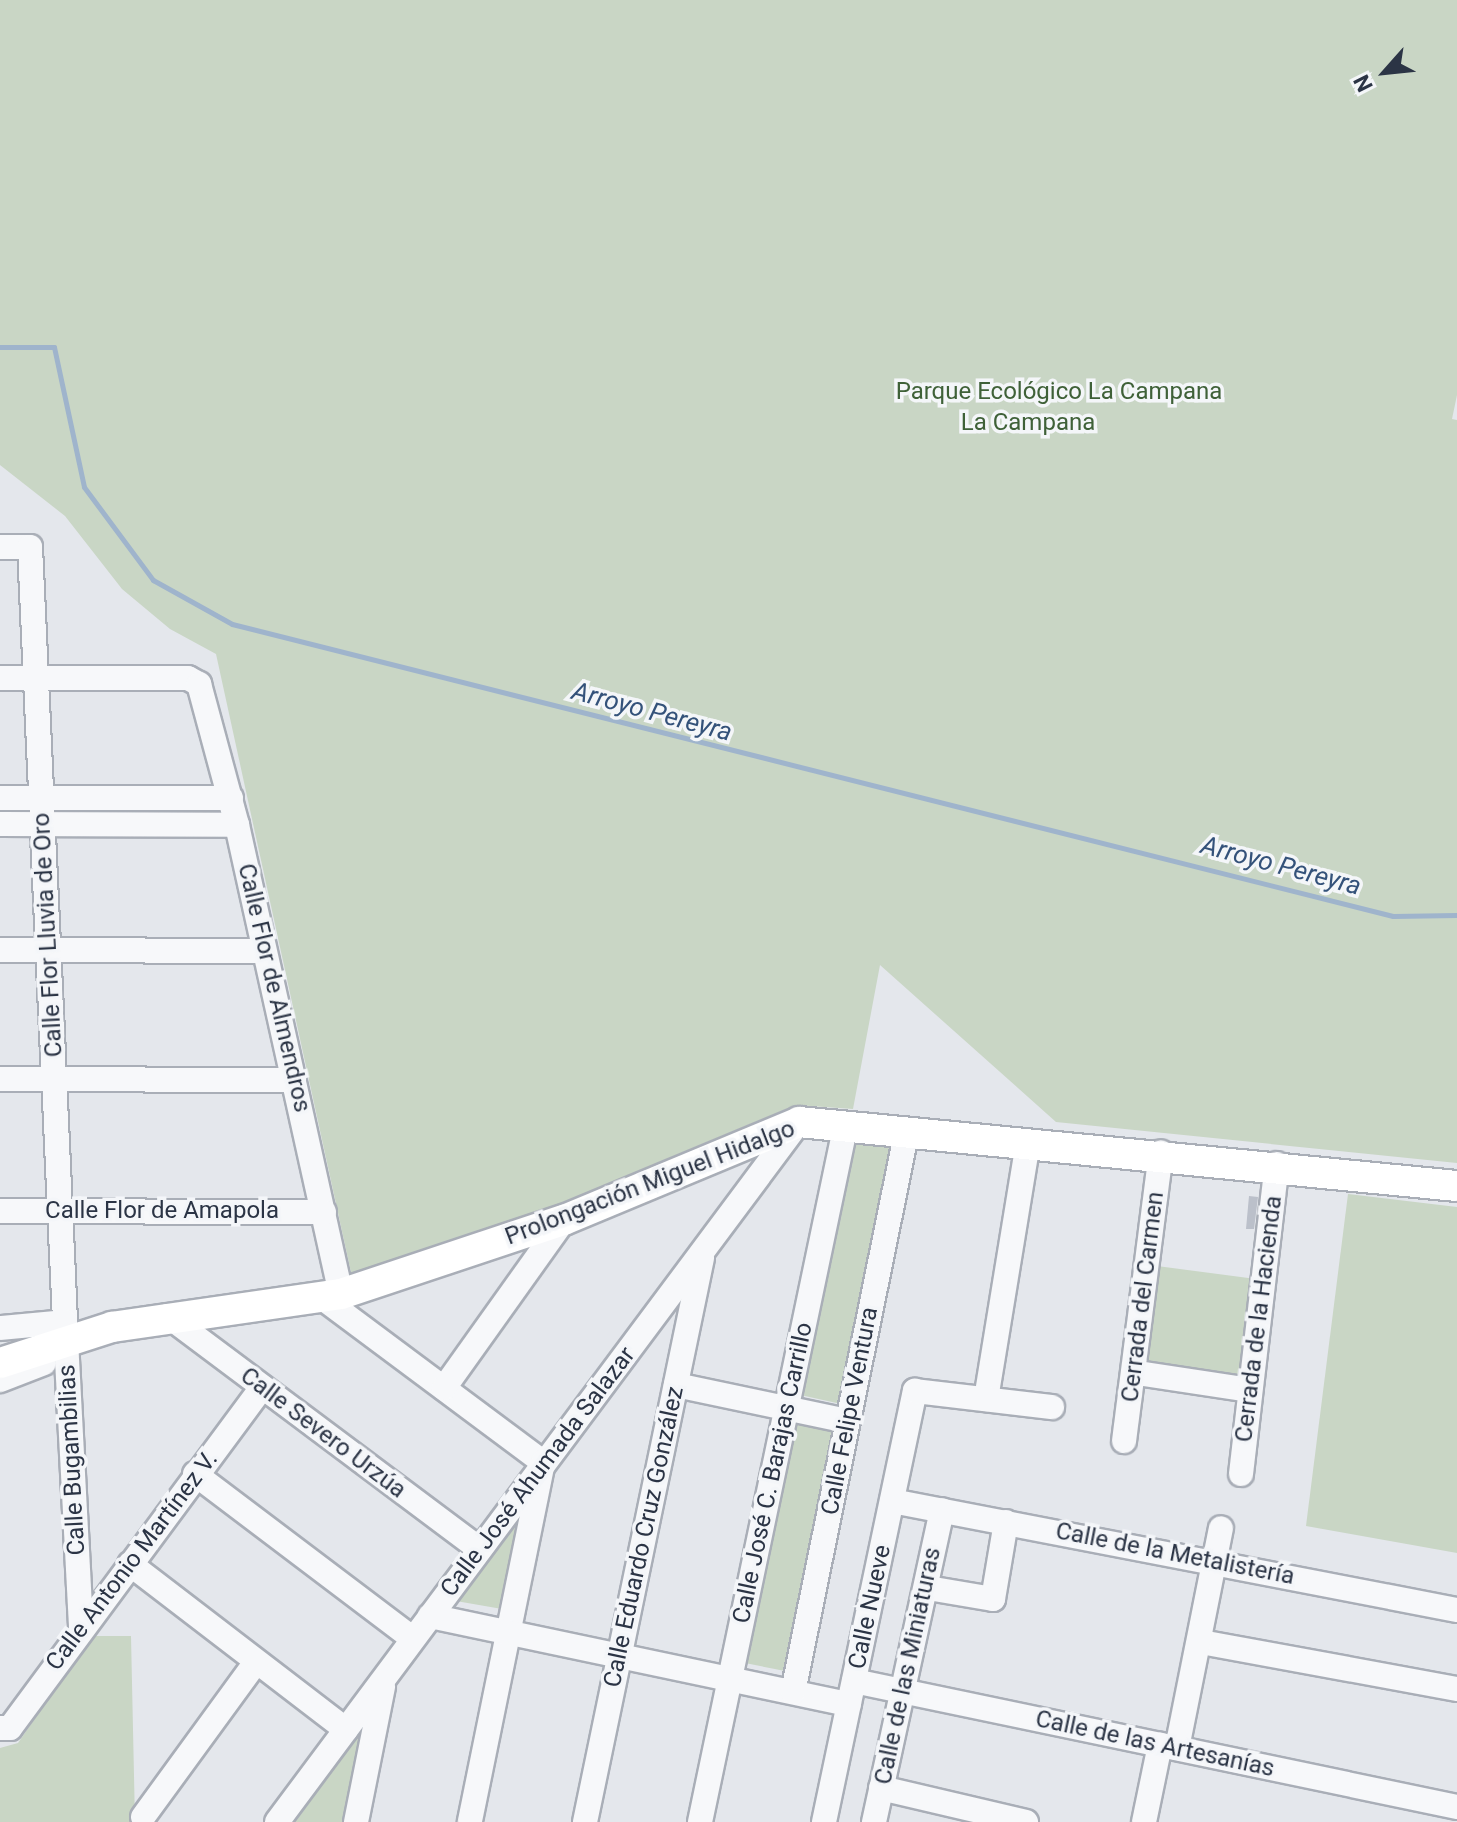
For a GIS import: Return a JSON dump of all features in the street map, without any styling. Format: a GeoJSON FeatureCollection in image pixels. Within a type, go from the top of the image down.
{"type":"FeatureCollection","features":[{"type":"Feature","properties":{"kind":"main road","name":"Prolongación Miguel Hidalgo"},"geometry":{"type":"LineString","coordinates":[[0,1363],[66,1339],[332,1296],[564,1220],[799,1122],[1161,1152],[1457,1186]]}},
{"type":"Feature","properties":{"kind":"street","name":"Calle Flor Lluvia de Oro"},"geometry":{"type":"LineString","coordinates":[[0,547],[30,547],[66,1339]]}},
{"type":"Feature","properties":{"kind":"street"},"geometry":{"type":"LineString","coordinates":[[0,678],[36,678]]}},
{"type":"Feature","properties":{"kind":"street","name":"Calle Flor de Almendros"},"geometry":{"type":"LineString","coordinates":[[36,678],[188,678],[199,684],[231,798],[324,1212],[332,1296]]}},
{"type":"Feature","properties":{"kind":"street"},"geometry":{"type":"LineString","coordinates":[[0,798],[231,798]]}},
{"type":"Feature","properties":{"kind":"street"},"geometry":{"type":"LineString","coordinates":[[0,824],[237,825]]}},
{"type":"Feature","properties":{"kind":"street"},"geometry":{"type":"LineString","coordinates":[[0,950],[263,951]]}},
{"type":"Feature","properties":{"kind":"street"},"geometry":{"type":"LineString","coordinates":[[0,1079],[294,1080]]}},
{"type":"Feature","properties":{"kind":"street","name":"Calle José Ahumada Salazar"},"geometry":{"type":"LineString","coordinates":[[277,1822],[799,1122]]}},
{"type":"Feature","properties":{"kind":"street","name":"Calle José C. Barajas Carrillo"},"geometry":{"type":"LineString","coordinates":[[700,1822],[846,1124]]}},
{"type":"Feature","properties":{"kind":"street","name":"Calle Felipe Ventura"},"geometry":{"type":"LineString","coordinates":[[793,1692],[907,1130]]}},
{"type":"Feature","properties":{"kind":"street"},"geometry":{"type":"LineString","coordinates":[[1028,1142],[986,1399],[1052,1407]]}},
{"type":"Feature","properties":{"kind":"street","name":"Cerrada del Carmen"},"geometry":{"type":"LineString","coordinates":[[1124,1441],[1137,1373],[1161,1152]]}},
{"type":"Feature","properties":{"kind":"street","name":"Cerrada de la Hacienda"},"geometry":{"type":"LineString","coordinates":[[1241,1474],[1277,1164]]}},
{"type":"Feature","properties":{"kind":"street","name":"Calle Flor de Amapola"},"geometry":{"type":"LineString","coordinates":[[0,1211],[324,1212]]}},
{"type":"Feature","properties":{"kind":"street"},"geometry":{"type":"LineString","coordinates":[[444,1388],[564,1220]]}},
{"type":"Feature","properties":{"kind":"street","name":"Calle Eduardo Cruz González"},"geometry":{"type":"LineString","coordinates":[[585,1822],[703,1252]]}},
{"type":"Feature","properties":{"kind":"street"},"geometry":{"type":"LineString","coordinates":[[332,1296],[444,1388],[543,1462],[470,1822]]}},
{"type":"Feature","properties":{"kind":"street","name":"Calle Severo Urzúa"},"geometry":{"type":"LineString","coordinates":[[177,1323],[479,1549]]}},
{"type":"Feature","properties":{"kind":"street"},"geometry":{"type":"LineString","coordinates":[[0,1328],[66,1339]]}},
{"type":"Feature","properties":{"kind":"street"},"geometry":{"type":"LineString","coordinates":[[0,1380],[66,1339]]}},
{"type":"Feature","properties":{"kind":"street","name":"Calle Bugambilias"},"geometry":{"type":"LineString","coordinates":[[66,1339],[81,1629]]}},
{"type":"Feature","properties":{"kind":"street"},"geometry":{"type":"LineString","coordinates":[[1137,1373],[1249,1390]]}},
{"type":"Feature","properties":{"kind":"street"},"geometry":{"type":"LineString","coordinates":[[676,1385],[847,1421]]}},
{"type":"Feature","properties":{"kind":"street","name":"Calle Antonio Martínez V."},"geometry":{"type":"LineString","coordinates":[[0,1728],[10,1728],[262,1387]]}},
{"type":"Feature","properties":{"kind":"street","name":"Calle Nueve"},"geometry":{"type":"LineString","coordinates":[[824,1822],[915,1391],[986,1399]]}},
{"type":"Feature","properties":{"kind":"street"},"geometry":{"type":"LineString","coordinates":[[195,1474],[413,1639]]}},
{"type":"Feature","properties":{"kind":"street","name":"Calle de la Metalistería"},"geometry":{"type":"LineString","coordinates":[[892,1501],[1457,1610]]}},
{"type":"Feature","properties":{"kind":"street","name":"Calle de las Miniaturas"},"geometry":{"type":"LineString","coordinates":[[874,1822],[928,1588],[942,1510]]}},
{"type":"Feature","properties":{"kind":"street"},"geometry":{"type":"LineString","coordinates":[[928,1588],[993,1599],[1006,1522]]}},
{"type":"Feature","properties":{"kind":"street"},"geometry":{"type":"LineString","coordinates":[[1144,1822],[1201,1642],[1221,1528]]}},
{"type":"Feature","properties":{"kind":"street"},"geometry":{"type":"LineString","coordinates":[[130,1564],[346,1730]]}},
{"type":"Feature","properties":{"kind":"street","name":"Calle de las Artesanías"},"geometry":{"type":"LineString","coordinates":[[430,1616],[793,1692],[905,1692],[1457,1807]]}},
{"type":"Feature","properties":{"kind":"street"},"geometry":{"type":"LineString","coordinates":[[1201,1642],[1457,1689]]}},
{"type":"Feature","properties":{"kind":"street"},"geometry":{"type":"LineString","coordinates":[[143,1817],[256,1662]]}},
{"type":"Feature","properties":{"kind":"street"},"geometry":{"type":"LineString","coordinates":[[356,1822],[385,1677]]}},
{"type":"Feature","properties":{"kind":"street"},"geometry":{"type":"LineString","coordinates":[[881,1788],[1026,1822]]}},
{"type":"Feature","properties":{"kind":"green space","name":"Parque Ecológico La Campana"},"geometry":{"type":"Polygon","coordinates":[[[0,0],[1457,0],[1457,395],[1452,419],[1457,420],[1457,1163],[1056,1122],[880,965],[853,1109],[796,1105],[559,1204],[352,1277],[216,654],[170,629],[122,589],[65,516],[0,465],[0,0]]]}},
{"type":"Feature","properties":{"kind":"green space"},"geometry":{"type":"Polygon","coordinates":[[[851,1136],[896,1146],[841,1404],[796,1394],[851,1136]]]}},
{"type":"Feature","properties":{"kind":"green space"},"geometry":{"type":"Polygon","coordinates":[[[1348,1194],[1457,1207],[1457,1553],[1306,1526],[1348,1194]]]}},
{"type":"Feature","properties":{"kind":"green space"},"geometry":{"type":"Polygon","coordinates":[[[1157,1266],[1256,1279],[1244,1379],[1145,1366],[1157,1266]]]}},
{"type":"Feature","properties":{"kind":"green space"},"geometry":{"type":"Polygon","coordinates":[[[792,1419],[837,1428],[790,1672],[745,1663],[792,1419]]]}},
{"type":"Feature","properties":{"kind":"green space"},"geometry":{"type":"Polygon","coordinates":[[[529,1490],[502,1609],[456,1601],[529,1490]]]}},
{"type":"Feature","properties":{"kind":"green space"},"geometry":{"type":"Polygon","coordinates":[[[91,1636],[131,1636],[135,1822],[0,1822],[0,1748],[18,1743],[91,1636]]]}},
{"type":"Feature","properties":{"kind":"green space"},"geometry":{"type":"Polygon","coordinates":[[[370,1715],[349,1822],[295,1822],[370,1715]]]}},
{"type":"Feature","properties":{"kind":"building"},"geometry":{"type":"Polygon","coordinates":[[[1249,1196],[1258,1197],[1254,1229],[1246,1229],[1249,1196]]]}},
{"type":"Feature","properties":{"kind":"waterway","name":"Arroyo Pereyra"},"geometry":{"type":"LineString","coordinates":[[0,347],[54,347],[84,487],[153,580],[232,624],[1393,916],[1457,915]]}},
{"type":"Feature","properties":{"kind":"park label","name":"La Campana"},"geometry":{"type":"Point","coordinates":[1028,423]}}]}
